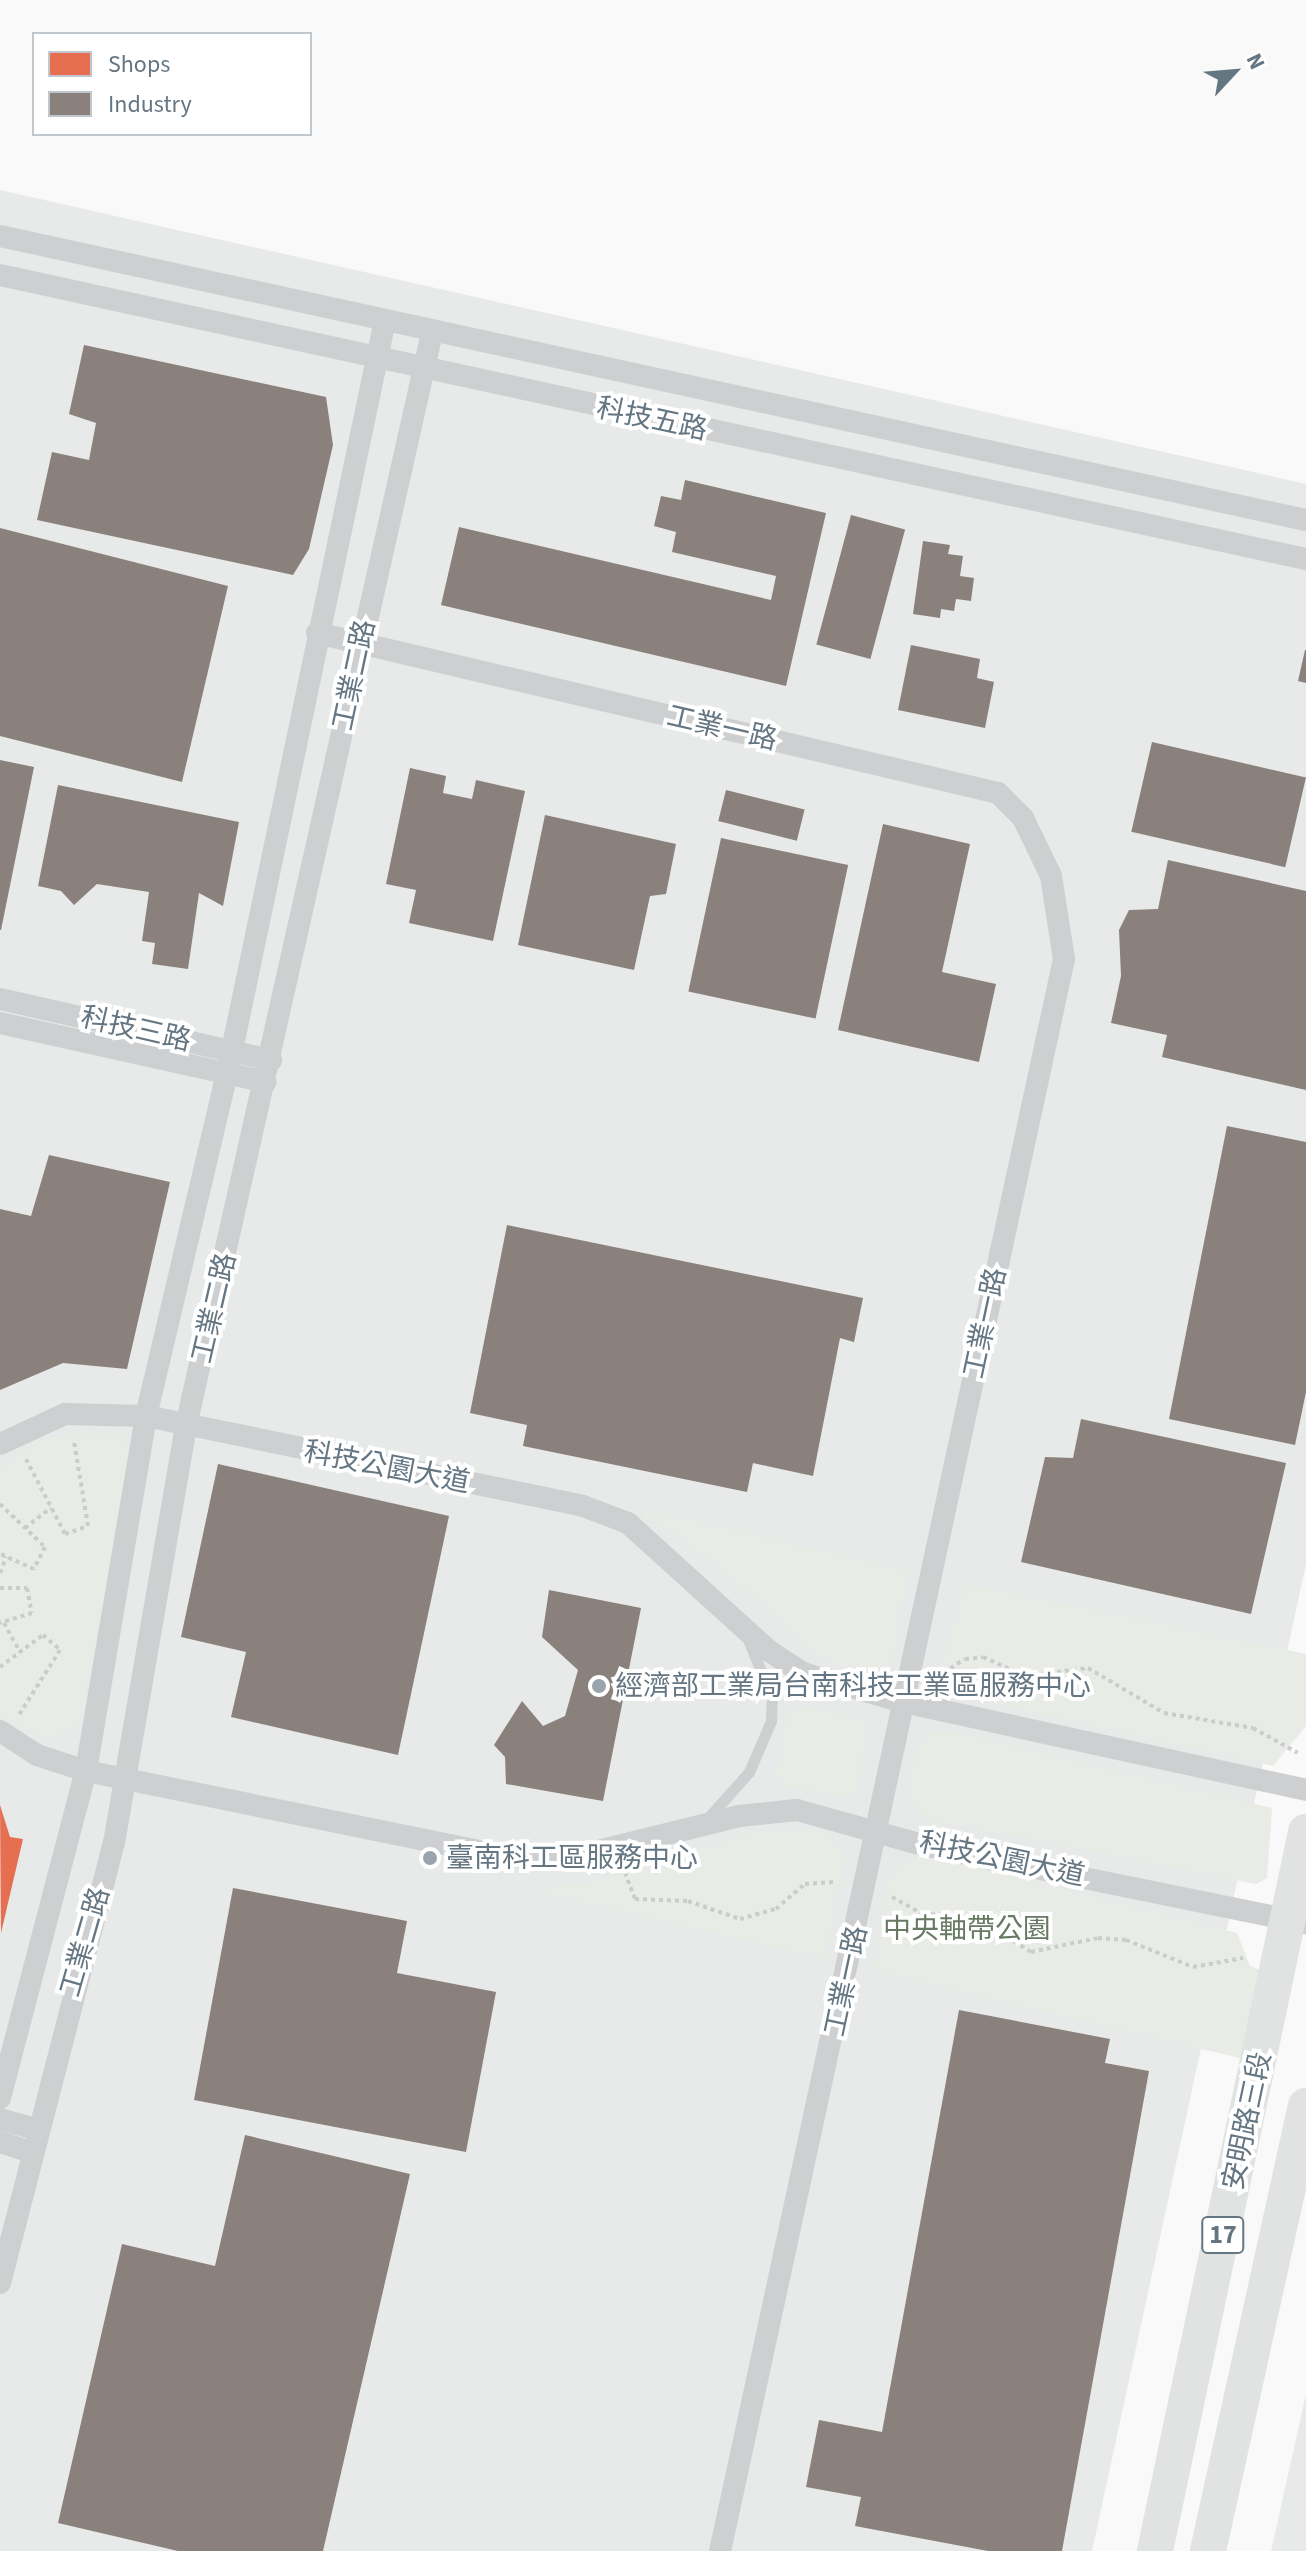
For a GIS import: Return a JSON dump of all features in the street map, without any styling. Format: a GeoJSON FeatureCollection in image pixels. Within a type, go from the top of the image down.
{"type":"FeatureCollection","features":[{"type":"Feature","properties":{"kind":"main road","name":"安明路三段"},"geometry":{"type":"LineString","coordinates":[[1155,2551],[1298,1921],[1306,1832]]}},
{"type":"Feature","properties":{"kind":"main road","name":"安明路三段"},"geometry":{"type":"LineString","coordinates":[[1208,2551],[1306,2106]]}},
{"type":"Feature","properties":{"kind":"street","name":"科技五路"},"geometry":{"type":"LineString","coordinates":[[0,236],[384,325],[1306,520]]}},
{"type":"Feature","properties":{"kind":"street","name":"科技五路"},"geometry":{"type":"LineString","coordinates":[[0,275],[374,361],[1306,559]]}},
{"type":"Feature","properties":{"kind":"street","name":"工業二路"},"geometry":{"type":"LineString","coordinates":[[0,2098],[86,1771],[146,1416],[227,1074],[374,361],[384,325]]}},
{"type":"Feature","properties":{"kind":"street","name":"工業二路"},"geometry":{"type":"LineString","coordinates":[[0,2283],[35,2129],[127,1780],[186,1426],[271,1060],[432,333]]}},
{"type":"Feature","properties":{"kind":"street","name":"工業一路"},"geometry":{"type":"LineString","coordinates":[[317,633],[998,793],[1023,818],[1051,876],[1064,959],[903,1702],[879,1832],[720,2551]]}},
{"type":"Feature","properties":{"kind":"street","name":"科技三路"},"geometry":{"type":"LineString","coordinates":[[0,999],[271,1060]]}},
{"type":"Feature","properties":{"kind":"street","name":"科技三路"},"geometry":{"type":"LineString","coordinates":[[0,1023],[266,1082]]}},
{"type":"Feature","properties":{"kind":"street","name":"科技公園大道"},"geometry":{"type":"LineString","coordinates":[[0,1444],[65,1414],[146,1416],[583,1506],[628,1523],[739,1625],[803,1673],[903,1702],[1306,1790]]}},
{"type":"Feature","properties":{"kind":"street","name":"科技公園大道"},"geometry":{"type":"LineString","coordinates":[[8,1726],[37,1755],[86,1771],[509,1857],[618,1849],[699,1827],[797,1810],[879,1832],[1298,1921]]}},
{"type":"Feature","properties":{"kind":"street"},"geometry":{"type":"LineString","coordinates":[[0,2119],[35,2129]]}},
{"type":"Feature","properties":{"kind":"street"},"geometry":{"type":"LineString","coordinates":[[0,2142],[30,2152]]}},
{"type":"Feature","properties":{"kind":"lane","name":"科技公園大道"},"geometry":{"type":"LineString","coordinates":[[699,1827],[735,1794],[771,1721],[767,1678],[739,1625]]}},
{"type":"Feature","properties":{"kind":"path"},"geometry":{"type":"LineString","coordinates":[[26,1459],[65,1534],[88,1526],[74,1441]]}},
{"type":"Feature","properties":{"kind":"path"},"geometry":{"type":"LineString","coordinates":[[0,1504],[45,1547],[34,1569],[3,1555],[0,1573]]}},
{"type":"Feature","properties":{"kind":"path"},"geometry":{"type":"LineString","coordinates":[[25,1528],[51,1508]]}},
{"type":"Feature","properties":{"kind":"path"},"geometry":{"type":"LineString","coordinates":[[0,1588],[27,1588],[32,1613],[2,1623],[20,1652]]}},
{"type":"Feature","properties":{"kind":"path"},"geometry":{"type":"LineString","coordinates":[[0,1667],[43,1635],[60,1650],[8,1726]]}},
{"type":"Feature","properties":{"kind":"path"},"geometry":{"type":"LineString","coordinates":[[937,1677],[965,1659],[983,1657],[1025,1676],[1070,1666],[1096,1670],[1164,1713],[1253,1728],[1298,1753]]}},
{"type":"Feature","properties":{"kind":"path"},"geometry":{"type":"LineString","coordinates":[[618,1849],[635,1899],[688,1901],[722,1917],[757,1916],[805,1884],[837,1882]]}},
{"type":"Feature","properties":{"kind":"path"},"geometry":{"type":"LineString","coordinates":[[892,1897],[923,1914],[973,1916],[1031,1952],[1098,1938],[1126,1940],[1193,1967],[1243,1958]]}},
{"type":"Feature","properties":{"kind":"shaded area"},"geometry":{"type":"Polygon","coordinates":[[[0,190],[1306,484],[1306,1564],[1092,2551],[0,2551],[0,190]]]}},
{"type":"Feature","properties":{"kind":"shaded area"},"geometry":{"type":"Polygon","coordinates":[[[1306,2394],[1306,2551],[1271,2551],[1306,2394]]]}},
{"type":"Feature","properties":{"kind":"green space"},"geometry":{"type":"Polygon","coordinates":[[[70,1433],[122,1434],[134,1465],[78,1725],[44,1739],[0,1712],[0,1470],[38,1441],[70,1433]]]}},
{"type":"Feature","properties":{"kind":"green space"},"geometry":{"type":"Polygon","coordinates":[[[634,1507],[908,1571],[893,1656],[885,1667],[858,1676],[816,1653],[716,1562],[634,1507]]]}},
{"type":"Feature","properties":{"kind":"green space"},"geometry":{"type":"Polygon","coordinates":[[[966,1584],[1306,1654],[1306,1726],[1273,1766],[963,1697],[945,1687],[941,1666],[966,1584]]]}},
{"type":"Feature","properties":{"kind":"green space"},"geometry":{"type":"Polygon","coordinates":[[[802,1707],[869,1721],[855,1799],[785,1786],[776,1772],[788,1716],[802,1707]]]}},
{"type":"Feature","properties":{"kind":"green space","name":"中央軸帶公園"},"geometry":{"type":"Polygon","coordinates":[[[944,1730],[1272,1808],[1267,1878],[1256,1884],[927,1819],[912,1803],[913,1765],[927,1732],[944,1730]]]}},
{"type":"Feature","properties":{"kind":"green space","name":"中央軸帶公園"},"geometry":{"type":"Polygon","coordinates":[[[820,1829],[845,1857],[824,1959],[521,1887],[589,1883],[763,1830],[820,1829]]]}},
{"type":"Feature","properties":{"kind":"green space","name":"中央軸帶公園"},"geometry":{"type":"Polygon","coordinates":[[[923,1854],[1237,1933],[1250,1966],[1262,1971],[1244,2059],[872,1970],[889,1878],[923,1854]]]}},
{"type":"Feature","properties":{"kind":"building: Shops"},"geometry":{"type":"Polygon","coordinates":[[[0,1805],[10,1837],[23,1839],[1,1933],[0,1805]]]}},
{"type":"Feature","properties":{"kind":"building: Industry"},"geometry":{"type":"Polygon","coordinates":[[[84,345],[326,397],[333,445],[309,549],[293,575],[37,520],[52,452],[89,460],[96,423],[69,414],[84,345]]]}},
{"type":"Feature","properties":{"kind":"building: Industry"},"geometry":{"type":"Polygon","coordinates":[[[685,480],[826,513],[786,686],[441,605],[459,527],[771,600],[776,576],[672,552],[676,532],[654,526],[661,496],[681,500],[685,480]]]}},
{"type":"Feature","properties":{"kind":"building: Industry"},"geometry":{"type":"Polygon","coordinates":[[[851,515],[905,529],[870,659],[816,644],[851,515]]]}},
{"type":"Feature","properties":{"kind":"building: Industry"},"geometry":{"type":"Polygon","coordinates":[[[0,528],[228,586],[182,782],[0,736],[0,528]]]}},
{"type":"Feature","properties":{"kind":"building: Industry"},"geometry":{"type":"Polygon","coordinates":[[[923,541],[950,545],[948,554],[963,556],[960,576],[974,578],[971,601],[956,599],[954,611],[941,609],[940,618],[913,614],[923,541]]]}},
{"type":"Feature","properties":{"kind":"building: Industry"},"geometry":{"type":"Polygon","coordinates":[[[911,645],[980,659],[977,678],[994,682],[985,728],[898,710],[911,645]]]}},
{"type":"Feature","properties":{"kind":"building: Industry"},"geometry":{"type":"Polygon","coordinates":[[[1306,650],[1306,683],[1298,681],[1306,650]]]}},
{"type":"Feature","properties":{"kind":"building: Industry"},"geometry":{"type":"Polygon","coordinates":[[[1152,742],[1306,778],[1285,867],[1131,832],[1152,742]]]}},
{"type":"Feature","properties":{"kind":"building: Industry"},"geometry":{"type":"Polygon","coordinates":[[[0,760],[34,767],[1,930],[0,930],[0,760]]]}},
{"type":"Feature","properties":{"kind":"building: Industry"},"geometry":{"type":"Polygon","coordinates":[[[410,768],[446,776],[443,793],[472,799],[476,780],[525,791],[493,941],[409,923],[416,890],[386,884],[410,768]]]}},
{"type":"Feature","properties":{"kind":"building: Industry"},"geometry":{"type":"Polygon","coordinates":[[[58,785],[239,822],[223,906],[199,893],[188,969],[152,964],[155,943],[142,941],[149,892],[97,884],[74,905],[61,891],[38,886],[58,785]]]}},
{"type":"Feature","properties":{"kind":"building: Industry"},"geometry":{"type":"Polygon","coordinates":[[[726,790],[805,810],[797,841],[718,821],[726,790]]]}},
{"type":"Feature","properties":{"kind":"building: Industry"},"geometry":{"type":"Polygon","coordinates":[[[545,815],[676,844],[666,894],[650,896],[634,970],[518,945],[545,815]]]}},
{"type":"Feature","properties":{"kind":"building: Industry"},"geometry":{"type":"Polygon","coordinates":[[[883,824],[970,844],[942,972],[996,984],[979,1062],[838,1030],[883,824]]]}},
{"type":"Feature","properties":{"kind":"building: Industry"},"geometry":{"type":"Polygon","coordinates":[[[721,838],[848,865],[816,1019],[688,992],[721,838]]]}},
{"type":"Feature","properties":{"kind":"building: Industry"},"geometry":{"type":"Polygon","coordinates":[[[1168,860],[1306,891],[1306,1090],[1162,1057],[1167,1035],[1111,1023],[1121,976],[1119,930],[1129,910],[1158,909],[1168,860]]]}},
{"type":"Feature","properties":{"kind":"building: Industry"},"geometry":{"type":"Polygon","coordinates":[[[1227,1126],[1306,1142],[1306,1392],[1295,1445],[1169,1419],[1227,1126]]]}},
{"type":"Feature","properties":{"kind":"building: Industry"},"geometry":{"type":"Polygon","coordinates":[[[49,1155],[170,1182],[127,1369],[63,1363],[0,1390],[0,1209],[31,1216],[49,1155]]]}},
{"type":"Feature","properties":{"kind":"building: Industry"},"geometry":{"type":"Polygon","coordinates":[[[507,1225],[863,1298],[854,1342],[840,1338],[813,1476],[753,1463],[747,1492],[523,1446],[527,1425],[470,1413],[507,1225]]]}},
{"type":"Feature","properties":{"kind":"building: Industry"},"geometry":{"type":"Polygon","coordinates":[[[1081,1419],[1286,1463],[1251,1614],[1021,1562],[1045,1457],[1073,1458],[1081,1419]]]}},
{"type":"Feature","properties":{"kind":"building: Industry"},"geometry":{"type":"Polygon","coordinates":[[[218,1464],[449,1516],[398,1755],[231,1717],[246,1652],[181,1637],[218,1464]]]}},
{"type":"Feature","properties":{"kind":"building: Industry","name":"經濟部工業局台南科技工業區服務中心"},"geometry":{"type":"Polygon","coordinates":[[[549,1590],[641,1608],[603,1801],[506,1784],[505,1757],[494,1745],[522,1701],[543,1726],[565,1716],[578,1670],[542,1637],[549,1590]]]}},
{"type":"Feature","properties":{"kind":"building: Industry"},"geometry":{"type":"Polygon","coordinates":[[[233,1888],[407,1921],[397,1973],[496,1992],[466,2152],[194,2100],[233,1888]]]}},
{"type":"Feature","properties":{"kind":"building: Industry"},"geometry":{"type":"Polygon","coordinates":[[[959,2010],[1110,2039],[1105,2063],[1149,2071],[1062,2551],[988,2551],[855,2526],[861,2497],[806,2487],[819,2420],[882,2432],[959,2010]]]}},
{"type":"Feature","properties":{"kind":"building: Industry"},"geometry":{"type":"Polygon","coordinates":[[[245,2135],[410,2174],[323,2551],[178,2551],[58,2523],[122,2244],[215,2266],[245,2135]]]}},
{"type":"Feature","properties":{"kind":"place","name":"經濟部工業局台南科技工業區服務中心"},"geometry":{"type":"Point","coordinates":[599,1686]}},
{"type":"Feature","properties":{"kind":"place","name":"臺南科工區服務中心"},"geometry":{"type":"Point","coordinates":[430,1858]}}]}
